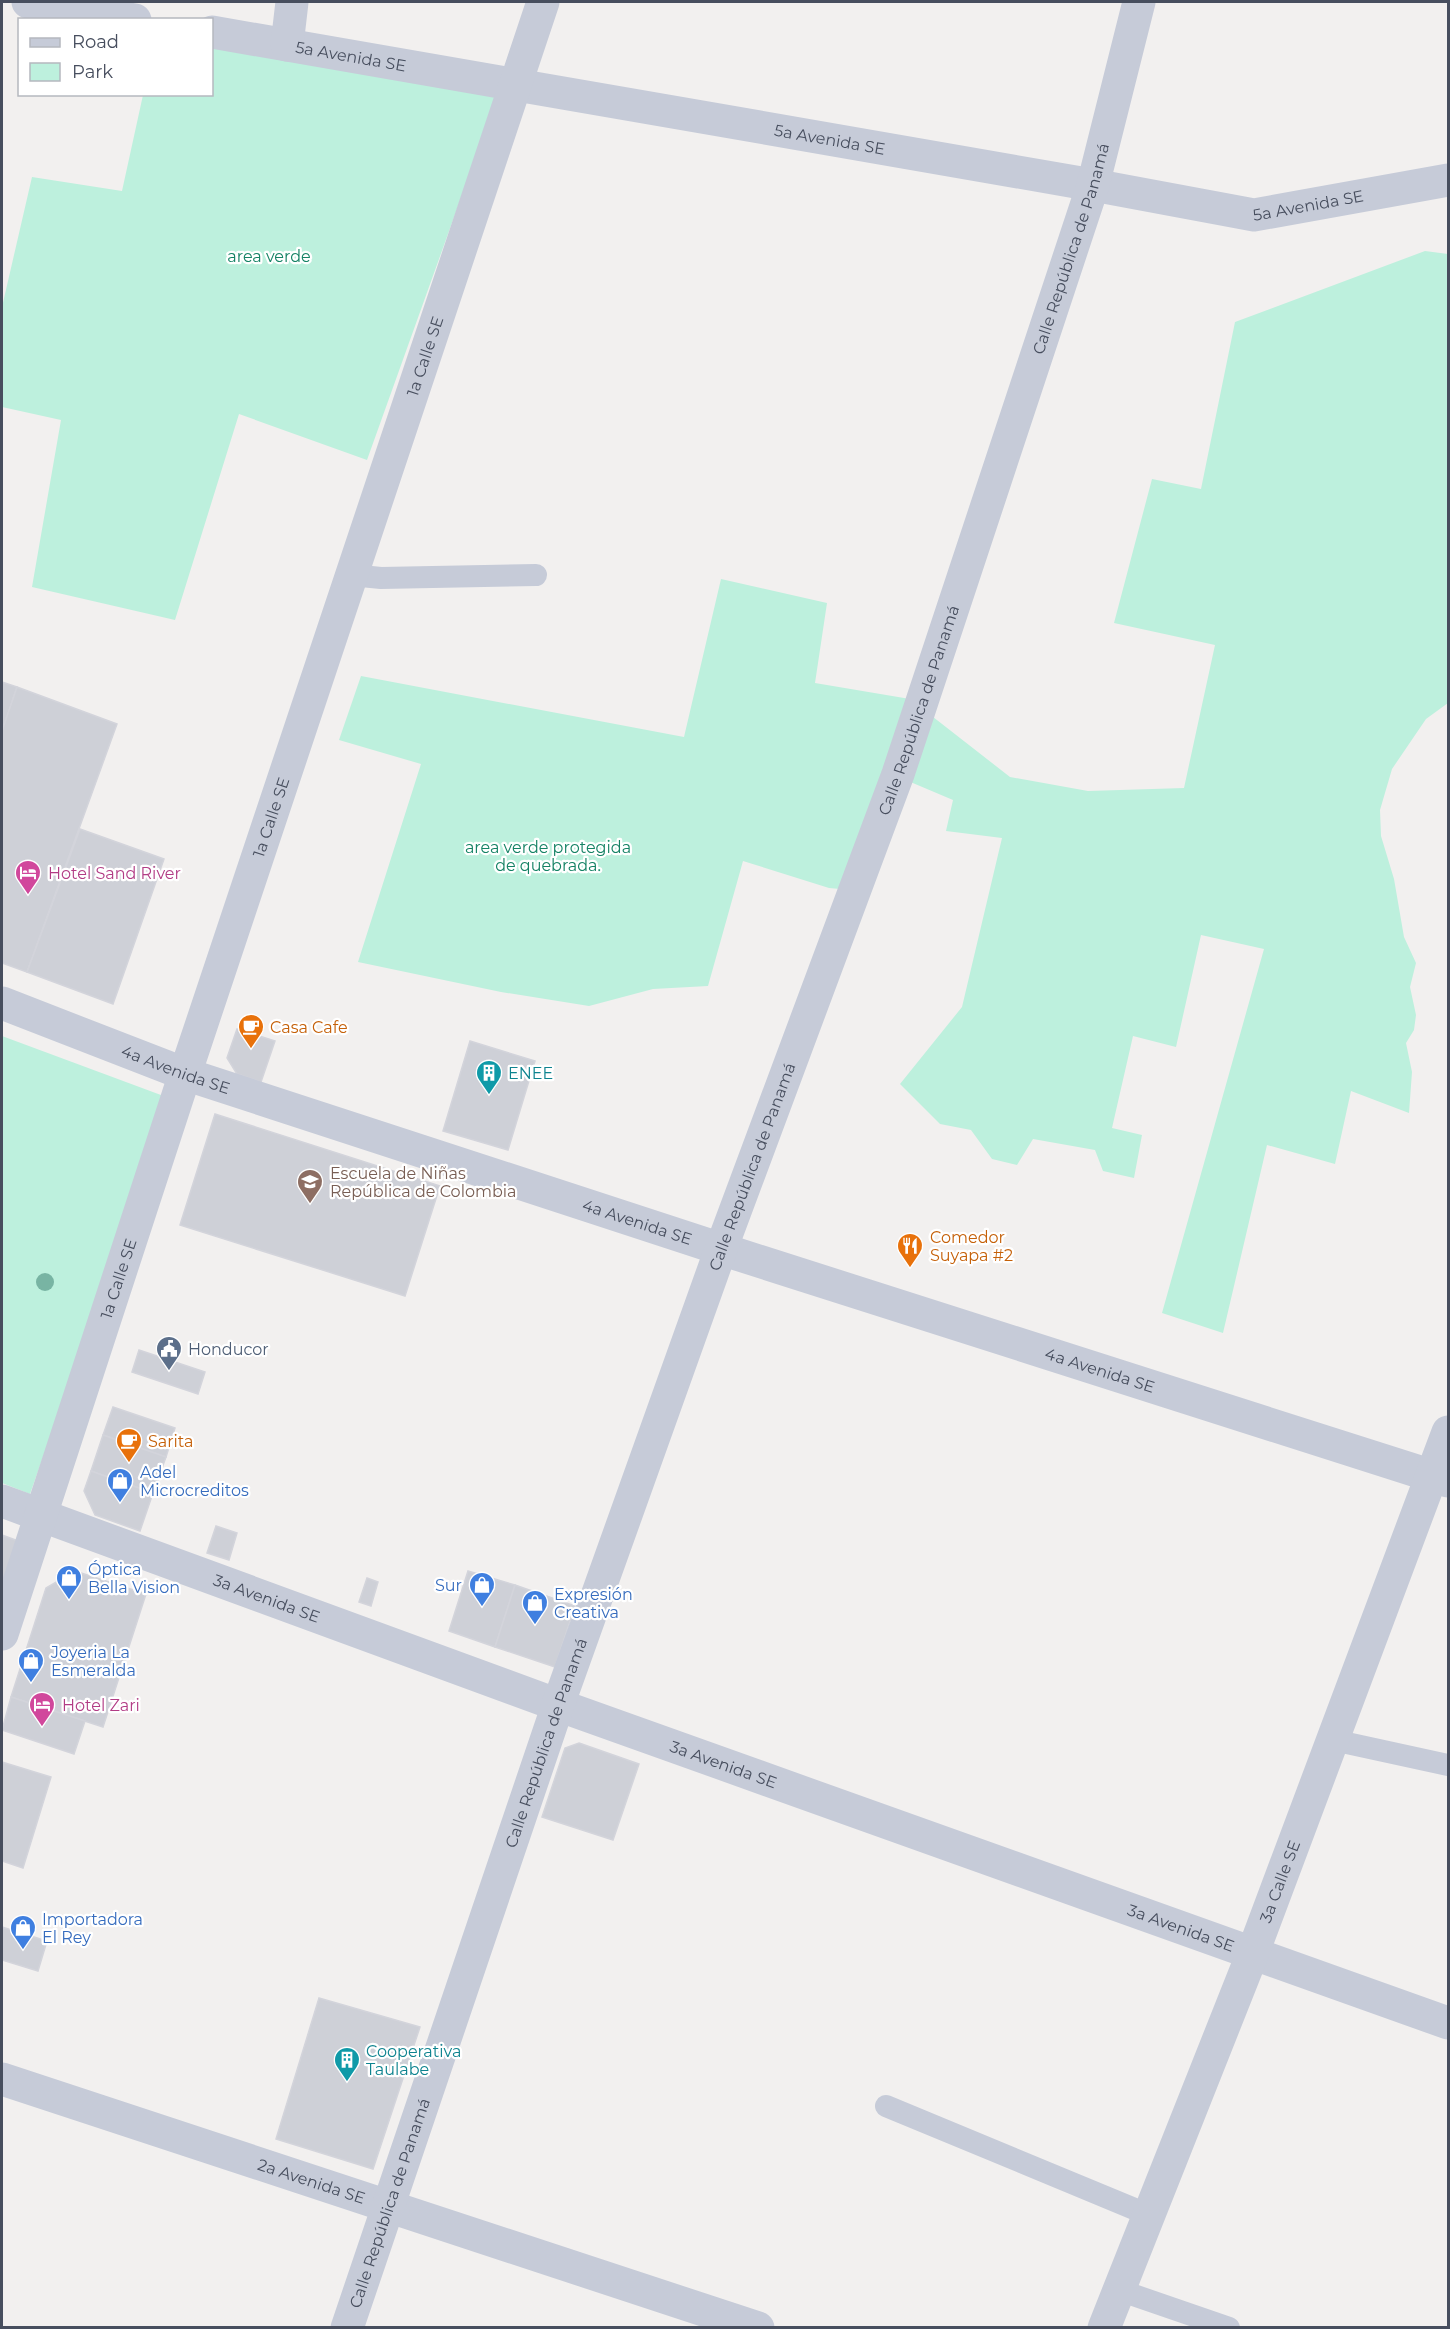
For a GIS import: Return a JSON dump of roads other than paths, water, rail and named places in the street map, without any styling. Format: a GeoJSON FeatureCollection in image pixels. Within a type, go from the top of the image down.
{"type":"FeatureCollection","features":[{"type":"Feature","properties":{"kind":"street"},"geometry":{"type":"LineString","coordinates":[[28,2],[123,18]]}},
{"type":"Feature","properties":{"kind":"street"},"geometry":{"type":"LineString","coordinates":[[287,45],[292,2]]}},
{"type":"Feature","properties":{"kind":"street","name":"1a Calle SE"},"geometry":{"type":"LineString","coordinates":[[2,1634],[185,1074],[543,2]]}},
{"type":"Feature","properties":{"kind":"street","name":"Calle República de Panamá"},"geometry":{"type":"LineString","coordinates":[[347,2328],[558,1705],[721,1249],[898,774],[1094,185],[1139,2]]}},
{"type":"Feature","properties":{"kind":"street","name":"5a Avenida SE"},"geometry":{"type":"LineString","coordinates":[[213,32],[1094,185],[1254,215],[1449,180]]}},
{"type":"Feature","properties":{"kind":"street","name":"4a Avenida SE"},"geometry":{"type":"LineString","coordinates":[[2,1003],[185,1074],[721,1249],[1441,1479]]}},
{"type":"Feature","properties":{"kind":"street","name":"3a Calle SE"},"geometry":{"type":"LineString","coordinates":[[1104,2328],[1252,1954],[1333,1740],[1441,1479],[1449,1432]]}},
{"type":"Feature","properties":{"kind":"street","name":"3a Avenida SE"},"geometry":{"type":"LineString","coordinates":[[2,1501],[558,1705],[1449,2023]]}},
{"type":"Feature","properties":{"kind":"street","name":"2a Avenida SE"},"geometry":{"type":"LineString","coordinates":[[2,2079],[758,2328]]}},
{"type":"Feature","properties":{"kind":"lane"},"geometry":{"type":"LineString","coordinates":[[351,575],[381,578],[536,575]]}},
{"type":"Feature","properties":{"kind":"lane"},"geometry":{"type":"LineString","coordinates":[[1333,1740],[1449,1765]]}},
{"type":"Feature","properties":{"kind":"lane"},"geometry":{"type":"LineString","coordinates":[[886,2106],[1149,2215]]}},
{"type":"Feature","properties":{"kind":"lane"},"geometry":{"type":"LineString","coordinates":[[1119,2290],[1229,2328]]}},
{"type":"Feature","properties":{"kind":"place","name":"Hotel Sand River"},"geometry":{"type":"Point","coordinates":[28,896]}},
{"type":"Feature","properties":{"kind":"place","name":"Casa Cafe"},"geometry":{"type":"Point","coordinates":[251,1050]}},
{"type":"Feature","properties":{"kind":"place","name":"ENEE"},"geometry":{"type":"Point","coordinates":[489,1096]}},
{"type":"Feature","properties":{"kind":"place","name":"Escuela de Niñas República de Colombia"},"geometry":{"type":"Point","coordinates":[310,1205]}},
{"type":"Feature","properties":{"kind":"place","name":"Comedor Suyapa #2"},"geometry":{"type":"Point","coordinates":[910,1269]}},
{"type":"Feature","properties":{"kind":"place","name":"Honducor"},"geometry":{"type":"Point","coordinates":[169,1372]}},
{"type":"Feature","properties":{"kind":"place","name":"Sarita"},"geometry":{"type":"Point","coordinates":[129,1464]}},
{"type":"Feature","properties":{"kind":"place","name":"Adel Microcreditos"},"geometry":{"type":"Point","coordinates":[120,1504]}},
{"type":"Feature","properties":{"kind":"place","name":"Óptica Bella Vision"},"geometry":{"type":"Point","coordinates":[69,1601]}},
{"type":"Feature","properties":{"kind":"place","name":"Sur"},"geometry":{"type":"Point","coordinates":[482,1608]}},
{"type":"Feature","properties":{"kind":"place","name":"Expresión Creativa"},"geometry":{"type":"Point","coordinates":[535,1626]}},
{"type":"Feature","properties":{"kind":"place","name":"Joyeria La Esmeralda"},"geometry":{"type":"Point","coordinates":[31,1684]}},
{"type":"Feature","properties":{"kind":"place","name":"Hotel Zari"},"geometry":{"type":"Point","coordinates":[42,1728]}},
{"type":"Feature","properties":{"kind":"place","name":"Importadora El Rey"},"geometry":{"type":"Point","coordinates":[23,1951]}},
{"type":"Feature","properties":{"kind":"place","name":"Cooperativa Taulabe"},"geometry":{"type":"Point","coordinates":[347,2083]}},
{"type":"Feature","properties":{"kind":"park label","name":"area verde"},"geometry":{"type":"Point","coordinates":[269,256]}},
{"type":"Feature","properties":{"kind":"park label","name":"area verde protegida de quebrada."},"geometry":{"type":"Point","coordinates":[548,856]}}]}
